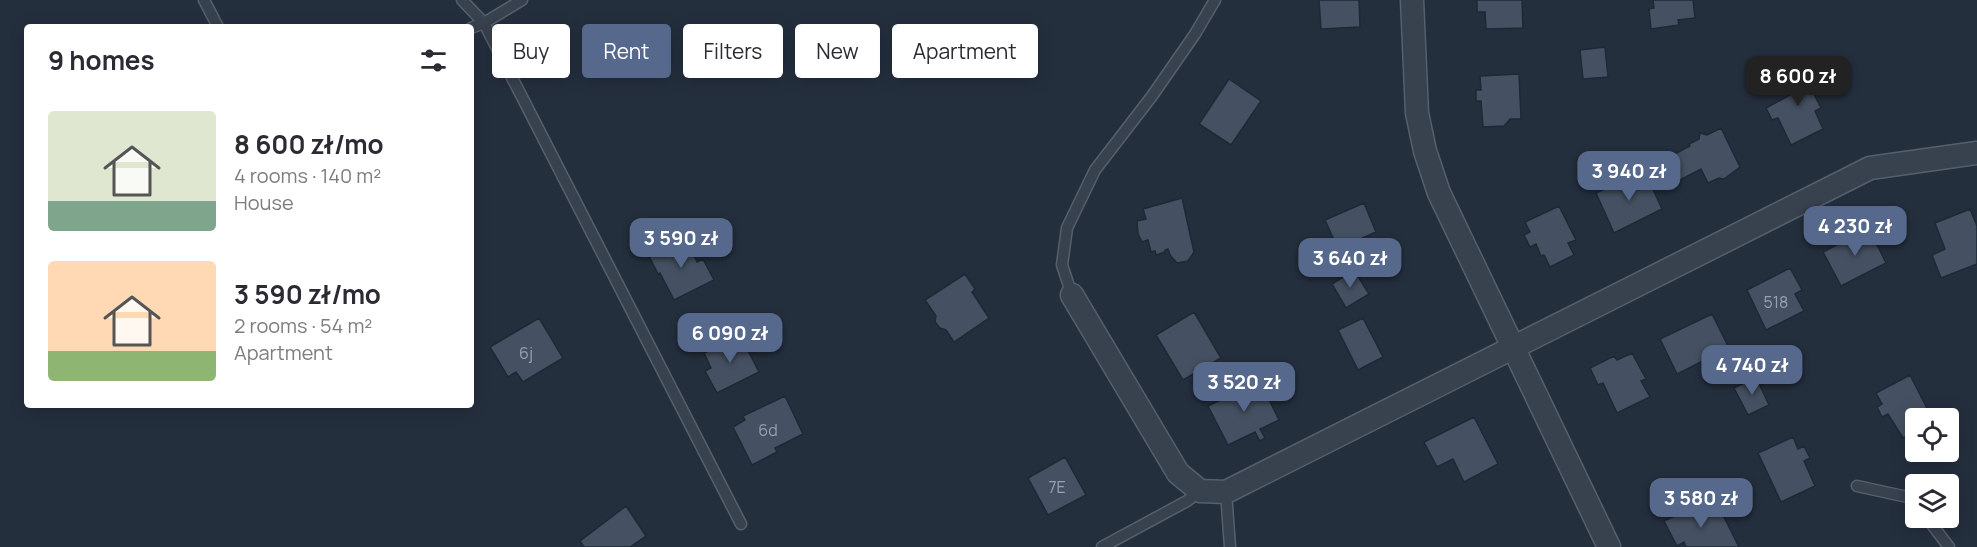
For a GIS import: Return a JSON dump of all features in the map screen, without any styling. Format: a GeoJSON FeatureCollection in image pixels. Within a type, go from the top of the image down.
{"type":"FeatureCollection","features":[{"type":"Feature","properties":{"kind":"street"},"geometry":{"type":"LineString","coordinates":[[1413,0],[1417,113],[1425,151],[1439,193],[1609,547]]}},
{"type":"Feature","properties":{"kind":"street"},"geometry":{"type":"LineString","coordinates":[[1072,296],[1178,473],[1200,491],[1226,492],[1870,168],[1977,153]]}},
{"type":"Feature","properties":{"kind":"lane"},"geometry":{"type":"LineString","coordinates":[[204,0],[216,24]]}},
{"type":"Feature","properties":{"kind":"lane"},"geometry":{"type":"LineString","coordinates":[[462,0],[484,23],[741,524]]}},
{"type":"Feature","properties":{"kind":"lane"},"geometry":{"type":"LineString","coordinates":[[474,27],[522,0]]}},
{"type":"Feature","properties":{"kind":"lane"},"geometry":{"type":"LineString","coordinates":[[1072,296],[1062,264],[1066,228],[1095,170],[1152,96],[1195,34],[1215,0]]}},
{"type":"Feature","properties":{"kind":"lane"},"geometry":{"type":"LineString","coordinates":[[1857,486],[1905,496]]}},
{"type":"Feature","properties":{"kind":"lane"},"geometry":{"type":"LineString","coordinates":[[1102,547],[1187,501],[1200,491]]}},
{"type":"Feature","properties":{"kind":"lane"},"geometry":{"type":"LineString","coordinates":[[1226,492],[1230,547]]}},
{"type":"Feature","properties":{"kind":"lane"},"geometry":{"type":"LineString","coordinates":[[1935,528],[1949,547]]}},
{"type":"Feature","properties":{"kind":"building"},"geometry":{"type":"Polygon","coordinates":[[[1319,0],[1359,0],[1360,27],[1321,29],[1319,0]]]}},
{"type":"Feature","properties":{"kind":"building"},"geometry":{"type":"Polygon","coordinates":[[[1477,0],[1522,0],[1523,28],[1486,29],[1485,12],[1477,12],[1477,0]]]}},
{"type":"Feature","properties":{"kind":"building"},"geometry":{"type":"Polygon","coordinates":[[[1653,0],[1693,0],[1695,18],[1678,20],[1679,25],[1651,29],[1649,9],[1654,8],[1653,0]]]}},
{"type":"Feature","properties":{"kind":"building"},"geometry":{"type":"Polygon","coordinates":[[[1605,47],[1608,77],[1583,79],[1580,50],[1605,47]]]}},
{"type":"Feature","properties":{"kind":"building"},"geometry":{"type":"Polygon","coordinates":[[[1803,63],[1815,86],[1811,88],[1821,108],[1815,111],[1823,129],[1791,145],[1778,118],[1772,120],[1766,108],[1792,94],[1782,74],[1803,63]]]}},
{"type":"Feature","properties":{"kind":"building"},"geometry":{"type":"Polygon","coordinates":[[[1519,74],[1521,119],[1510,119],[1504,126],[1483,127],[1481,101],[1476,101],[1476,90],[1481,90],[1480,76],[1519,74]]]}},
{"type":"Feature","properties":{"kind":"building"},"geometry":{"type":"Polygon","coordinates":[[[1229,79],[1261,101],[1231,145],[1199,124],[1229,79]]]}},
{"type":"Feature","properties":{"kind":"building"},"geometry":{"type":"Polygon","coordinates":[[[1721,128],[1740,167],[1724,179],[1719,178],[1708,183],[1701,169],[1680,180],[1669,157],[1690,146],[1689,144],[1699,139],[1700,133],[1707,135],[1721,128]]]}},
{"type":"Feature","properties":{"kind":"building"},"geometry":{"type":"Polygon","coordinates":[[[1645,172],[1662,209],[1614,233],[1596,193],[1645,172]]]}},
{"type":"Feature","properties":{"kind":"building"},"geometry":{"type":"Polygon","coordinates":[[[1182,198],[1194,252],[1188,261],[1177,263],[1168,249],[1156,255],[1155,251],[1151,252],[1148,240],[1142,242],[1138,234],[1137,221],[1146,219],[1143,209],[1182,198]]]}},
{"type":"Feature","properties":{"kind":"building"},"geometry":{"type":"Polygon","coordinates":[[[1364,203],[1376,232],[1338,249],[1325,220],[1364,203]]]}},
{"type":"Feature","properties":{"kind":"building"},"geometry":{"type":"Polygon","coordinates":[[[1559,206],[1576,240],[1568,243],[1574,255],[1550,267],[1544,255],[1541,256],[1536,244],[1530,247],[1524,235],[1530,232],[1525,222],[1559,206]]]}},
{"type":"Feature","properties":{"kind":"building"},"geometry":{"type":"Polygon","coordinates":[[[1970,209],[1977,226],[1977,264],[1941,278],[1932,255],[1945,249],[1935,223],[1970,209]]]}},
{"type":"Feature","properties":{"kind":"building"},"geometry":{"type":"Polygon","coordinates":[[[1869,228],[1886,263],[1841,286],[1823,252],[1869,228]]]}},
{"type":"Feature","properties":{"kind":"building"},"geometry":{"type":"Polygon","coordinates":[[[685,237],[697,262],[703,259],[714,280],[674,300],[649,256],[685,237]]]}},
{"type":"Feature","properties":{"kind":"building"},"geometry":{"type":"Polygon","coordinates":[[[1790,268],[1802,290],[1795,294],[1804,311],[1766,330],[1747,290],[1790,268]]]}},
{"type":"Feature","properties":{"kind":"building"},"geometry":{"type":"Polygon","coordinates":[[[1354,270],[1369,294],[1346,308],[1332,284],[1354,270]]]}},
{"type":"Feature","properties":{"kind":"building"},"geometry":{"type":"Polygon","coordinates":[[[965,274],[975,289],[972,292],[989,318],[954,342],[946,330],[940,328],[935,322],[936,316],[925,300],[965,274]]]}},
{"type":"Feature","properties":{"kind":"building"},"geometry":{"type":"Polygon","coordinates":[[[1194,312],[1221,358],[1183,380],[1156,335],[1194,312]]]}},
{"type":"Feature","properties":{"kind":"building"},"geometry":{"type":"Polygon","coordinates":[[[1712,314],[1729,348],[1677,374],[1660,339],[1712,314]]]}},
{"type":"Feature","properties":{"kind":"building"},"geometry":{"type":"Polygon","coordinates":[[[539,318],[563,358],[523,382],[516,372],[508,377],[490,347],[539,318]]]}},
{"type":"Feature","properties":{"kind":"building"},"geometry":{"type":"Polygon","coordinates":[[[1363,318],[1383,357],[1358,370],[1338,330],[1363,318]]]}},
{"type":"Feature","properties":{"kind":"building"},"geometry":{"type":"Polygon","coordinates":[[[740,335],[759,372],[717,393],[705,371],[711,368],[704,353],[740,335]]]}},
{"type":"Feature","properties":{"kind":"building"},"geometry":{"type":"Polygon","coordinates":[[[1632,353],[1646,379],[1641,381],[1650,397],[1617,413],[1603,383],[1598,385],[1590,368],[1614,356],[1617,360],[1632,353]]]}},
{"type":"Feature","properties":{"kind":"building"},"geometry":{"type":"Polygon","coordinates":[[[1910,375],[1927,408],[1905,408],[1905,437],[1903,438],[1888,414],[1882,417],[1877,407],[1882,404],[1876,393],[1910,375]]]}},
{"type":"Feature","properties":{"kind":"building"},"geometry":{"type":"Polygon","coordinates":[[[1756,377],[1769,405],[1748,415],[1734,388],[1756,377]]]}},
{"type":"Feature","properties":{"kind":"building"},"geometry":{"type":"Polygon","coordinates":[[[1260,381],[1279,420],[1260,429],[1265,438],[1260,441],[1255,432],[1228,445],[1208,406],[1260,381]]]}},
{"type":"Feature","properties":{"kind":"building"},"geometry":{"type":"Polygon","coordinates":[[[785,396],[803,434],[775,448],[777,452],[752,465],[733,427],[745,420],[743,416],[785,396]]]}},
{"type":"Feature","properties":{"kind":"building"},"geometry":{"type":"Polygon","coordinates":[[[1474,417],[1498,464],[1464,482],[1453,459],[1437,467],[1424,442],[1474,417]]]}},
{"type":"Feature","properties":{"kind":"building"},"geometry":{"type":"Polygon","coordinates":[[[1793,437],[1798,449],[1804,446],[1810,458],[1804,461],[1815,486],[1781,502],[1758,453],[1793,437]]]}},
{"type":"Feature","properties":{"kind":"building"},"geometry":{"type":"Polygon","coordinates":[[[1065,457],[1086,495],[1048,515],[1028,478],[1065,457]]]}},
{"type":"Feature","properties":{"kind":"building"},"geometry":{"type":"Polygon","coordinates":[[[1696,505],[1700,514],[1718,505],[1739,547],[1686,547],[1684,542],[1677,546],[1664,521],[1696,505]]]}},
{"type":"Feature","properties":{"kind":"building"},"geometry":{"type":"Polygon","coordinates":[[[626,506],[646,536],[630,547],[584,547],[580,541],[626,506]]]}}]}
